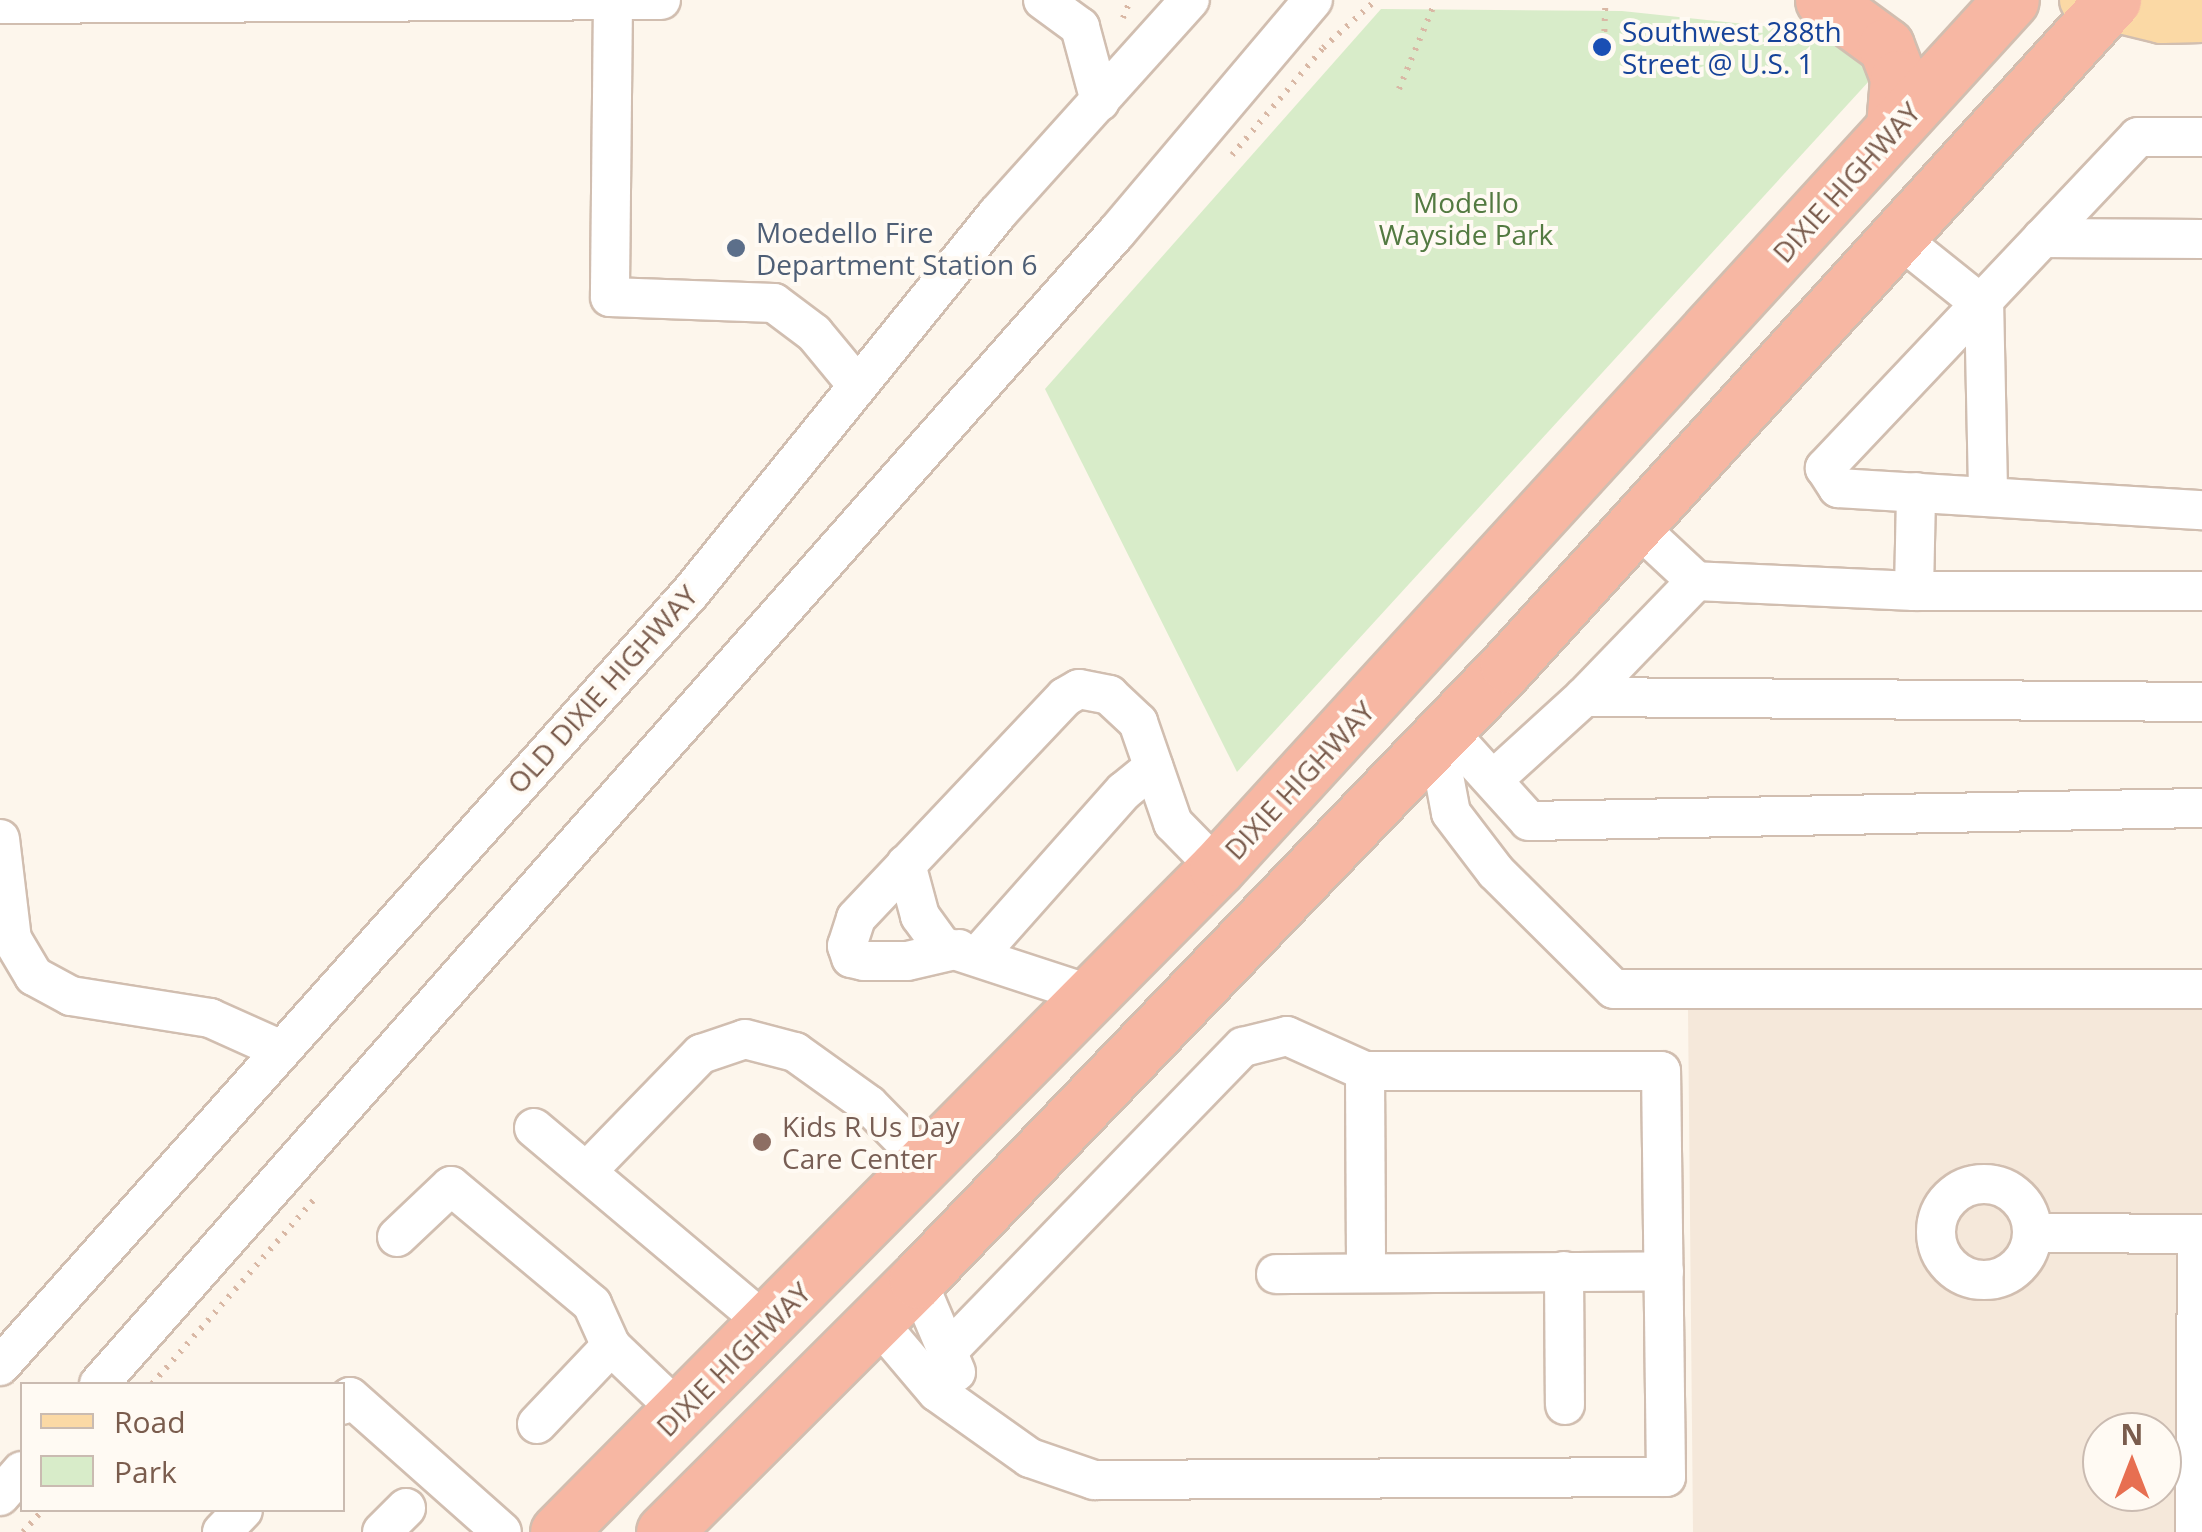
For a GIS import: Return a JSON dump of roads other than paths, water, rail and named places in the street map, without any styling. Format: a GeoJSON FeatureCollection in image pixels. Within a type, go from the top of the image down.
{"type":"FeatureCollection","features":[{"type":"Feature","properties":{"kind":"highway"},"geometry":{"type":"LineString","coordinates":[[1823,0],[1886,46],[1898,78],[1894,127]]}},
{"type":"Feature","properties":{"kind":"highway","name":"DIXIE HIGHWAY"},"geometry":{"type":"LineString","coordinates":[[558,1532],[1217,868],[2011,0]]}},
{"type":"Feature","properties":{"kind":"highway"},"geometry":{"type":"LineString","coordinates":[[664,1532],[918,1280],[1637,526],[1900,239],[2102,2]]}},
{"type":"Feature","properties":{"kind":"highway"},"geometry":{"type":"LineString","coordinates":[[1441,733],[1432,702],[1442,679],[1600,517],[1656,392]]}},
{"type":"Feature","properties":{"kind":"highway"},"geometry":{"type":"LineString","coordinates":[[875,1319],[866,1296],[873,1275],[1064,1068],[1143,946]]}},
{"type":"Feature","properties":{"kind":"highway"},"geometry":{"type":"LineString","coordinates":[[622,1532],[754,1392],[767,1360],[767,1324]]}},
{"type":"Feature","properties":{"kind":"main road"},"geometry":{"type":"LineString","coordinates":[[2102,2],[2162,19],[2202,18]]}},
{"type":"Feature","properties":{"kind":"street"},"geometry":{"type":"LineString","coordinates":[[0,4],[661,0]]}},
{"type":"Feature","properties":{"kind":"street"},"geometry":{"type":"LineString","coordinates":[[1043,0],[1080,27],[1100,102]]}},
{"type":"Feature","properties":{"kind":"street","name":"OLD DIXIE HIGHWAY"},"geometry":{"type":"LineString","coordinates":[[0,1366],[691,592],[996,214],[1190,0]]}},
{"type":"Feature","properties":{"kind":"street"},"geometry":{"type":"LineString","coordinates":[[101,1382],[1103,248],[1313,0]]}},
{"type":"Feature","properties":{"kind":"street"},"geometry":{"type":"LineString","coordinates":[[612,2],[610,296],[774,303],[814,333],[857,386]]}},
{"type":"Feature","properties":{"kind":"street"},"geometry":{"type":"LineString","coordinates":[[2202,137],[2138,137],[1825,468],[1838,488],[2202,510]]}},
{"type":"Feature","properties":{"kind":"street"},"geometry":{"type":"LineString","coordinates":[[2042,238],[2202,238]]}},
{"type":"Feature","properties":{"kind":"street"},"geometry":{"type":"LineString","coordinates":[[1900,239],[1982,301]]}},
{"type":"Feature","properties":{"kind":"street"},"geometry":{"type":"LineString","coordinates":[[1982,301],[1988,497]]}},
{"type":"Feature","properties":{"kind":"street"},"geometry":{"type":"LineString","coordinates":[[1914,590],[1916,492]]}},
{"type":"Feature","properties":{"kind":"street"},"geometry":{"type":"LineString","coordinates":[[1637,526],[1696,581],[1914,590],[2202,592]]}},
{"type":"Feature","properties":{"kind":"street"},"geometry":{"type":"LineString","coordinates":[[1494,779],[1584,697],[1696,581]]}},
{"type":"Feature","properties":{"kind":"street"},"geometry":{"type":"LineString","coordinates":[[1154,767],[1124,791],[969,951],[907,960],[852,958],[847,946],[856,918],[1064,697],[1079,689],[1109,694],[1126,708],[1148,737],[1164,806],[1217,868]]}},
{"type":"Feature","properties":{"kind":"street"},"geometry":{"type":"LineString","coordinates":[[1584,697],[2202,702]]}},
{"type":"Feature","properties":{"kind":"street"},"geometry":{"type":"LineString","coordinates":[[1441,733],[1494,779],[1529,822],[2202,808]]}},
{"type":"Feature","properties":{"kind":"street"},"geometry":{"type":"LineString","coordinates":[[1441,733],[1451,813],[1496,872],[1614,989],[2202,988]]}},
{"type":"Feature","properties":{"kind":"street"},"geometry":{"type":"LineString","coordinates":[[0,840],[12,939],[34,976],[71,996],[210,1018],[279,1049]]}},
{"type":"Feature","properties":{"kind":"street"},"geometry":{"type":"LineString","coordinates":[[906,864],[926,929],[942,946],[969,951],[1092,995]]}},
{"type":"Feature","properties":{"kind":"street"},"geometry":{"type":"LineString","coordinates":[[875,1319],[937,1392],[1030,1458],[1094,1480],[1666,1476],[1661,1071],[1365,1071],[1287,1036],[1243,1047],[947,1352]]}},
{"type":"Feature","properties":{"kind":"street"},"geometry":{"type":"LineString","coordinates":[[589,1168],[701,1054],[745,1040],[795,1052],[869,1106],[927,1164]]}},
{"type":"Feature","properties":{"kind":"street"},"geometry":{"type":"LineString","coordinates":[[1365,1071],[1366,1272]]}},
{"type":"Feature","properties":{"kind":"street"},"geometry":{"type":"LineString","coordinates":[[534,1128],[589,1168],[767,1324]]}},
{"type":"Feature","properties":{"kind":"street"},"geometry":{"type":"LineString","coordinates":[[397,1237],[451,1186],[592,1304],[611,1346],[680,1412]]}},
{"type":"Feature","properties":{"kind":"street"},"geometry":{"type":"LineString","coordinates":[[2032,1233],[2199,1234],[2196,1532]]}},
{"type":"Feature","properties":{"kind":"street"},"geometry":{"type":"LineString","coordinates":[[1276,1274],[1664,1271]]}},
{"type":"Feature","properties":{"kind":"street"},"geometry":{"type":"LineString","coordinates":[[1564,1272],[1565,1405]]}},
{"type":"Feature","properties":{"kind":"street"},"geometry":{"type":"LineString","coordinates":[[918,1280],[979,1420]]}},
{"type":"Feature","properties":{"kind":"street"},"geometry":{"type":"LineString","coordinates":[[538,1424],[611,1346]]}},
{"type":"Feature","properties":{"kind":"street"},"geometry":{"type":"LineString","coordinates":[[345,1402],[350,1397],[502,1532]]}},
{"type":"Feature","properties":{"kind":"street"},"geometry":{"type":"LineString","coordinates":[[0,1496],[20,1473]]}},
{"type":"Feature","properties":{"kind":"street"},"geometry":{"type":"LineString","coordinates":[[222,1532],[241,1512]]}},
{"type":"Feature","properties":{"kind":"place","name":"Southwest 288th Street @ U.S. 1"},"geometry":{"type":"Point","coordinates":[1602,47]}},
{"type":"Feature","properties":{"kind":"place","name":"Moedello Fire Department Station 6"},"geometry":{"type":"Point","coordinates":[736,248]}},
{"type":"Feature","properties":{"kind":"place","name":"Kids R Us Day Care Center"},"geometry":{"type":"Point","coordinates":[762,1142]}},
{"type":"Feature","properties":{"kind":"park label","name":"Modello Wayside Park"},"geometry":{"type":"Point","coordinates":[1466,218]}}]}
